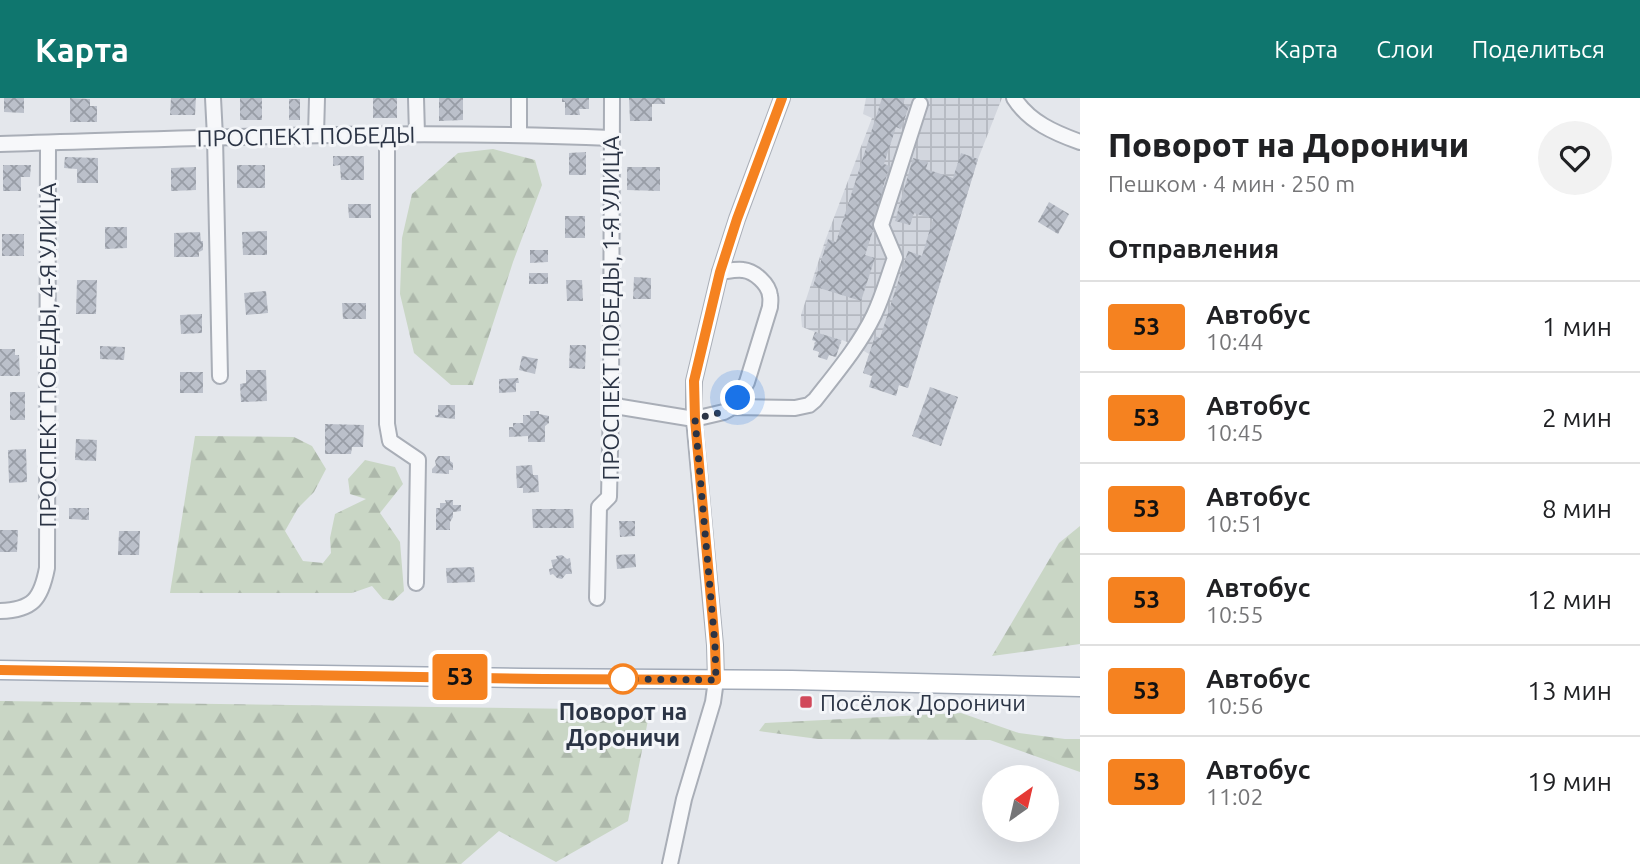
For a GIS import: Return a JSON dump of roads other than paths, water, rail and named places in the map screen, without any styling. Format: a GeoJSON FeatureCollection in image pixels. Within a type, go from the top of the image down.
{"type":"FeatureCollection","features":[{"type":"Feature","properties":{"kind":"main road"},"geometry":{"type":"LineString","coordinates":[[0,670],[1080,687]]}},
{"type":"Feature","properties":{"kind":"street"},"geometry":{"type":"LineString","coordinates":[[213,98],[220,376]]}},
{"type":"Feature","properties":{"kind":"street"},"geometry":{"type":"LineString","coordinates":[[316,135],[317,98]]}},
{"type":"Feature","properties":{"kind":"street"},"geometry":{"type":"LineString","coordinates":[[416,98],[417,134]]}},
{"type":"Feature","properties":{"kind":"street"},"geometry":{"type":"LineString","coordinates":[[519,98],[519,134]]}},
{"type":"Feature","properties":{"kind":"street","name":"ПРОСПЕКТ ПОБЕДЫ, 1-Я УЛИЦА"},"geometry":{"type":"LineString","coordinates":[[597,598],[599,507],[608,497],[611,402],[612,98]]}},
{"type":"Feature","properties":{"kind":"street"},"geometry":{"type":"LineString","coordinates":[[670,864],[684,799],[713,702],[716,680],[694,381],[720,272],[782,98]]}},
{"type":"Feature","properties":{"kind":"street"},"geometry":{"type":"LineString","coordinates":[[1014,98],[1035,120],[1080,142]]}},
{"type":"Feature","properties":{"kind":"street"},"geometry":{"type":"LineString","coordinates":[[611,402],[621,407],[695,419],[733,407],[795,408],[815,400],[866,330],[881,299],[895,258],[881,225],[920,104]]}},
{"type":"Feature","properties":{"kind":"street"},"geometry":{"type":"LineString","coordinates":[[387,134],[387,424],[390,441],[418,460],[416,583]]}},
{"type":"Feature","properties":{"kind":"street","name":"ПРОСПЕКТ ПОБЕДЫ"},"geometry":{"type":"LineString","coordinates":[[0,144],[387,134],[519,134],[611,138]]}},
{"type":"Feature","properties":{"kind":"street","name":"ПРОСПЕКТ ПОБЕДЫ, 4-Я УЛИЦА"},"geometry":{"type":"LineString","coordinates":[[0,611],[23,608],[32,603],[42,589],[47,568],[48,143]]}},
{"type":"Feature","properties":{"kind":"street"},"geometry":{"type":"LineString","coordinates":[[720,272],[750,272],[762,281],[770,295],[770,307],[747,382],[733,407]]}},
{"type":"Feature","properties":{"kind":"place","name":"Поворот на Дороничи"},"geometry":{"type":"Point","coordinates":[623,679]}},
{"type":"Feature","properties":{"kind":"place","name":"Посёлок Дороничи"},"geometry":{"type":"Point","coordinates":[806,702]}}]}
